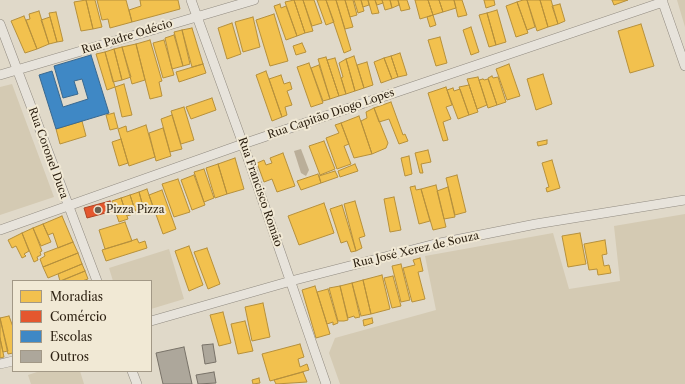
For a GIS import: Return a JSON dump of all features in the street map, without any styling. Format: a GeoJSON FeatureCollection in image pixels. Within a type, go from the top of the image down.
{"type":"FeatureCollection","features":[{"type":"Feature","properties":{"kind":"street","name":"Rua Francisco Romão"},"geometry":{"type":"LineString","coordinates":[[191,0],[243,144],[326,384]]}},
{"type":"Feature","properties":{"kind":"street","name":"Rua Padre Odécio"},"geometry":{"type":"LineString","coordinates":[[0,75],[254,0]]}},
{"type":"Feature","properties":{"kind":"street"},"geometry":{"type":"LineString","coordinates":[[662,1],[685,66]]}},
{"type":"Feature","properties":{"kind":"street","name":"Rua Capitão Diogo Lopes"},"geometry":{"type":"LineString","coordinates":[[0,230],[243,144],[662,1]]}},
{"type":"Feature","properties":{"kind":"street","name":"Rua Coronel Duca"},"geometry":{"type":"LineString","coordinates":[[0,24],[67,206],[97,280]]}},
{"type":"Feature","properties":{"kind":"street","name":"Rua José Xerez de Souza"},"geometry":{"type":"LineString","coordinates":[[152,321],[291,281],[435,244],[536,224],[685,200]]}},
{"type":"Feature","properties":{"kind":"street"},"geometry":{"type":"LineString","coordinates":[[0,364],[12,361]]}},
{"type":"Feature","properties":{"kind":"street"},"geometry":{"type":"LineString","coordinates":[[132,372],[137,384]]}},
{"type":"Feature","properties":{"kind":"shaded area"},"geometry":{"type":"Polygon","coordinates":[[[677,0],[685,0],[685,27],[677,0]]]}},
{"type":"Feature","properties":{"kind":"shaded area"},"geometry":{"type":"Polygon","coordinates":[[[12,84],[54,197],[0,215],[0,87],[12,84]]]}},
{"type":"Feature","properties":{"kind":"shaded area"},"geometry":{"type":"Polygon","coordinates":[[[301,149],[309,170],[306,176],[301,173],[294,151],[301,149]]]}},
{"type":"Feature","properties":{"kind":"shaded area"},"geometry":{"type":"Polygon","coordinates":[[[685,214],[685,384],[340,384],[329,353],[335,338],[436,310],[425,256],[553,233],[569,289],[620,281],[614,226],[685,214]]]}},
{"type":"Feature","properties":{"kind":"shaded area"},"geometry":{"type":"Polygon","coordinates":[[[169,249],[184,299],[152,309],[152,280],[113,280],[109,268],[169,249]]]}},
{"type":"Feature","properties":{"kind":"shaded area"},"geometry":{"type":"Polygon","coordinates":[[[37,372],[80,372],[84,384],[31,384],[28,375],[37,372]]]}},
{"type":"Feature","properties":{"kind":"building: Moradias"},"geometry":{"type":"Polygon","coordinates":[[[86,0],[93,29],[81,31],[74,2],[86,0]]]}},
{"type":"Feature","properties":{"kind":"building: Moradias"},"geometry":{"type":"Polygon","coordinates":[[[86,0],[95,0],[102,27],[93,29],[86,0]]]}},
{"type":"Feature","properties":{"kind":"building: Moradias"},"geometry":{"type":"Polygon","coordinates":[[[97,0],[126,0],[132,22],[110,28],[108,19],[102,20],[97,0]]]}},
{"type":"Feature","properties":{"kind":"building: Moradias"},"geometry":{"type":"Polygon","coordinates":[[[140,0],[178,0],[180,9],[132,22],[129,10],[141,6],[140,0]]]}},
{"type":"Feature","properties":{"kind":"building: Moradias"},"geometry":{"type":"Polygon","coordinates":[[[294,0],[305,33],[297,36],[285,2],[294,0]]]}},
{"type":"Feature","properties":{"kind":"building: Moradias"},"geometry":{"type":"Polygon","coordinates":[[[294,0],[303,0],[313,31],[305,33],[294,0]]]}},
{"type":"Feature","properties":{"kind":"building: Moradias"},"geometry":{"type":"Polygon","coordinates":[[[303,0],[314,0],[322,23],[312,26],[303,0]]]}},
{"type":"Feature","properties":{"kind":"building: Moradias"},"geometry":{"type":"Polygon","coordinates":[[[317,0],[326,0],[334,22],[326,25],[317,0]]]}},
{"type":"Feature","properties":{"kind":"building: Moradias"},"geometry":{"type":"Polygon","coordinates":[[[326,0],[336,0],[351,50],[344,53],[326,0]]]}},
{"type":"Feature","properties":{"kind":"building: Moradias"},"geometry":{"type":"Polygon","coordinates":[[[336,0],[345,0],[353,27],[345,29],[336,0]]]}},
{"type":"Feature","properties":{"kind":"building: Moradias"},"geometry":{"type":"Polygon","coordinates":[[[345,0],[353,0],[357,15],[350,17],[345,0]]]}},
{"type":"Feature","properties":{"kind":"building: Moradias"},"geometry":{"type":"Polygon","coordinates":[[[354,0],[361,0],[364,11],[358,13],[354,0]]]}},
{"type":"Feature","properties":{"kind":"building: Moradias"},"geometry":{"type":"Polygon","coordinates":[[[361,0],[368,0],[369,5],[363,7],[361,0]]]}},
{"type":"Feature","properties":{"kind":"building: Moradias"},"geometry":{"type":"Polygon","coordinates":[[[368,0],[375,0],[379,13],[372,14],[368,0]]]}},
{"type":"Feature","properties":{"kind":"building: Moradias"},"geometry":{"type":"Polygon","coordinates":[[[375,0],[382,0],[383,3],[377,5],[375,0]]]}},
{"type":"Feature","properties":{"kind":"building: Moradias"},"geometry":{"type":"Polygon","coordinates":[[[382,0],[390,0],[392,8],[385,10],[382,0]]]}},
{"type":"Feature","properties":{"kind":"building: Moradias"},"geometry":{"type":"Polygon","coordinates":[[[390,0],[398,0],[399,5],[392,8],[390,0]]]}},
{"type":"Feature","properties":{"kind":"building: Moradias"},"geometry":{"type":"Polygon","coordinates":[[[398,0],[407,0],[410,9],[401,11],[398,0]]]}},
{"type":"Feature","properties":{"kind":"building: Moradias"},"geometry":{"type":"Polygon","coordinates":[[[415,0],[428,0],[433,15],[420,19],[415,0]]]}},
{"type":"Feature","properties":{"kind":"building: Moradias"},"geometry":{"type":"Polygon","coordinates":[[[428,0],[439,0],[443,12],[433,15],[428,0]]]}},
{"type":"Feature","properties":{"kind":"building: Moradias"},"geometry":{"type":"Polygon","coordinates":[[[439,0],[454,0],[456,8],[443,12],[439,0]]]}},
{"type":"Feature","properties":{"kind":"building: Moradias"},"geometry":{"type":"Polygon","coordinates":[[[454,0],[462,0],[467,15],[458,17],[454,0]]]}},
{"type":"Feature","properties":{"kind":"building: Moradias"},"geometry":{"type":"Polygon","coordinates":[[[484,0],[494,0],[495,5],[486,8],[484,0]]]}},
{"type":"Feature","properties":{"kind":"building: Moradias"},"geometry":{"type":"Polygon","coordinates":[[[527,0],[535,27],[527,30],[517,2],[527,0]]]}},
{"type":"Feature","properties":{"kind":"building: Moradias"},"geometry":{"type":"Polygon","coordinates":[[[527,0],[540,0],[548,27],[537,31],[527,0]]]}},
{"type":"Feature","properties":{"kind":"building: Moradias"},"geometry":{"type":"Polygon","coordinates":[[[540,0],[551,0],[558,24],[548,27],[540,0]]]}},
{"type":"Feature","properties":{"kind":"building: Moradias"},"geometry":{"type":"Polygon","coordinates":[[[612,0],[628,0],[614,5],[612,0]]]}},
{"type":"Feature","properties":{"kind":"building: Moradias"},"geometry":{"type":"Polygon","coordinates":[[[517,2],[528,33],[516,37],[506,6],[517,2]]]}},
{"type":"Feature","properties":{"kind":"building: Moradias"},"geometry":{"type":"Polygon","coordinates":[[[280,4],[281,8],[286,6],[297,36],[286,40],[274,6],[280,4]]]}},
{"type":"Feature","properties":{"kind":"building: Moradias"},"geometry":{"type":"Polygon","coordinates":[[[560,4],[565,21],[558,24],[552,6],[560,4]]]}},
{"type":"Feature","properties":{"kind":"building: Moradias"},"geometry":{"type":"Polygon","coordinates":[[[497,10],[506,42],[496,45],[487,13],[497,10]]]}},
{"type":"Feature","properties":{"kind":"building: Moradias"},"geometry":{"type":"Polygon","coordinates":[[[39,11],[49,44],[37,49],[26,20],[30,19],[29,14],[39,11]]]}},
{"type":"Feature","properties":{"kind":"building: Moradias"},"geometry":{"type":"Polygon","coordinates":[[[56,12],[63,41],[57,42],[49,13],[56,12]]]}},
{"type":"Feature","properties":{"kind":"building: Moradias"},"geometry":{"type":"Polygon","coordinates":[[[487,13],[496,45],[489,47],[479,15],[487,13]]]}},
{"type":"Feature","properties":{"kind":"building: Moradias"},"geometry":{"type":"Polygon","coordinates":[[[274,14],[288,61],[270,66],[256,20],[274,14]]]}},
{"type":"Feature","properties":{"kind":"building: Moradias"},"geometry":{"type":"Polygon","coordinates":[[[433,15],[436,25],[430,27],[427,17],[433,15]]]}},
{"type":"Feature","properties":{"kind":"building: Moradias"},"geometry":{"type":"Polygon","coordinates":[[[24,16],[37,49],[25,53],[11,21],[24,16]]]}},
{"type":"Feature","properties":{"kind":"building: Moradias"},"geometry":{"type":"Polygon","coordinates":[[[50,17],[57,42],[49,44],[41,20],[50,17]]]}},
{"type":"Feature","properties":{"kind":"building: Moradias"},"geometry":{"type":"Polygon","coordinates":[[[253,17],[260,47],[243,52],[235,22],[253,17]]]}},
{"type":"Feature","properties":{"kind":"building: Moradias"},"geometry":{"type":"Polygon","coordinates":[[[232,23],[241,54],[227,59],[218,28],[232,23]]]}},
{"type":"Feature","properties":{"kind":"building: Moradias"},"geometry":{"type":"Polygon","coordinates":[[[641,24],[654,66],[630,73],[618,31],[641,24]]]}},
{"type":"Feature","properties":{"kind":"building: Moradias"},"geometry":{"type":"Polygon","coordinates":[[[471,27],[479,52],[471,55],[463,30],[471,27]]]}},
{"type":"Feature","properties":{"kind":"building: Moradias"},"geometry":{"type":"Polygon","coordinates":[[[192,28],[203,64],[192,67],[182,30],[192,28]]]}},
{"type":"Feature","properties":{"kind":"building: Moradias"},"geometry":{"type":"Polygon","coordinates":[[[182,30],[190,64],[183,66],[174,32],[182,30]]]}},
{"type":"Feature","properties":{"kind":"building: Moradias"},"geometry":{"type":"Polygon","coordinates":[[[174,35],[183,66],[172,69],[165,38],[174,35]]]}},
{"type":"Feature","properties":{"kind":"building: Moradias"},"geometry":{"type":"Polygon","coordinates":[[[440,37],[447,63],[436,66],[428,40],[440,37]]]}},
{"type":"Feature","properties":{"kind":"building: Moradias"},"geometry":{"type":"Polygon","coordinates":[[[150,40],[162,81],[159,82],[162,96],[150,99],[136,44],[150,40]]]}},
{"type":"Feature","properties":{"kind":"building: Moradias"},"geometry":{"type":"Polygon","coordinates":[[[164,40],[174,75],[163,78],[153,43],[164,40]]]}},
{"type":"Feature","properties":{"kind":"building: Moradias"},"geometry":{"type":"Polygon","coordinates":[[[302,43],[306,52],[296,55],[293,46],[302,43]]]}},
{"type":"Feature","properties":{"kind":"building: Moradias"},"geometry":{"type":"Polygon","coordinates":[[[136,44],[145,80],[132,84],[122,47],[136,44]]]}},
{"type":"Feature","properties":{"kind":"building: Moradias"},"geometry":{"type":"Polygon","coordinates":[[[122,47],[131,77],[122,80],[114,49],[122,47]]]}},
{"type":"Feature","properties":{"kind":"building: Moradias"},"geometry":{"type":"Polygon","coordinates":[[[114,49],[122,80],[113,82],[105,52],[114,49]]]}},
{"type":"Feature","properties":{"kind":"building: Moradias"},"geometry":{"type":"Polygon","coordinates":[[[105,52],[115,87],[107,90],[96,54],[105,52]]]}},
{"type":"Feature","properties":{"kind":"building: Moradias"},"geometry":{"type":"Polygon","coordinates":[[[400,53],[407,75],[398,77],[391,56],[400,53]]]}},
{"type":"Feature","properties":{"kind":"building: Moradias"},"geometry":{"type":"Polygon","coordinates":[[[354,56],[364,88],[355,91],[346,59],[354,56]]]}},
{"type":"Feature","properties":{"kind":"building: Moradias"},"geometry":{"type":"Polygon","coordinates":[[[391,56],[398,77],[392,79],[384,58],[391,56]]]}},
{"type":"Feature","properties":{"kind":"building: Moradias"},"geometry":{"type":"Polygon","coordinates":[[[326,57],[339,96],[330,99],[318,59],[326,57]]]}},
{"type":"Feature","properties":{"kind":"building: Moradias"},"geometry":{"type":"Polygon","coordinates":[[[335,58],[346,94],[339,96],[327,60],[335,58]]]}},
{"type":"Feature","properties":{"kind":"building: Moradias"},"geometry":{"type":"Polygon","coordinates":[[[384,58],[392,79],[381,83],[374,62],[384,58]]]}},
{"type":"Feature","properties":{"kind":"building: Moradias"},"geometry":{"type":"Polygon","coordinates":[[[346,59],[355,91],[346,94],[341,78],[343,77],[339,63],[346,59]]]}},
{"type":"Feature","properties":{"kind":"building: Moradias"},"geometry":{"type":"Polygon","coordinates":[[[367,62],[373,85],[364,88],[357,65],[367,62]]]}},
{"type":"Feature","properties":{"kind":"building: Moradias"},"geometry":{"type":"Polygon","coordinates":[[[309,63],[323,103],[311,107],[297,67],[309,63]]]}},
{"type":"Feature","properties":{"kind":"building: Moradias"},"geometry":{"type":"Polygon","coordinates":[[[203,64],[206,73],[179,82],[176,72],[203,64]]]}},
{"type":"Feature","properties":{"kind":"building: Moradias"},"geometry":{"type":"Polygon","coordinates":[[[509,64],[520,96],[507,100],[496,69],[509,64]]]}},
{"type":"Feature","properties":{"kind":"building: Moradias"},"geometry":{"type":"Polygon","coordinates":[[[319,65],[330,99],[323,101],[311,68],[319,65]]]}},
{"type":"Feature","properties":{"kind":"building: Moradias"},"geometry":{"type":"Polygon","coordinates":[[[266,71],[282,117],[272,121],[256,75],[266,71]]]}},
{"type":"Feature","properties":{"kind":"building: Moradias"},"geometry":{"type":"Polygon","coordinates":[[[543,74],[552,104],[536,110],[527,79],[543,74]]]}},
{"type":"Feature","properties":{"kind":"building: Moradias"},"geometry":{"type":"Polygon","coordinates":[[[281,75],[284,84],[290,82],[292,89],[287,91],[292,105],[285,107],[287,115],[282,117],[269,79],[281,75]]]}},
{"type":"Feature","properties":{"kind":"building: Moradias"},"geometry":{"type":"Polygon","coordinates":[[[492,76],[493,78],[498,77],[506,102],[497,105],[488,78],[492,76]]]}},
{"type":"Feature","properties":{"kind":"building: Moradias"},"geometry":{"type":"Polygon","coordinates":[[[478,77],[487,105],[477,109],[467,79],[478,77]]]}},
{"type":"Feature","properties":{"kind":"building: Moradias"},"geometry":{"type":"Polygon","coordinates":[[[488,79],[497,105],[488,108],[479,80],[488,79]]]}},
{"type":"Feature","properties":{"kind":"building: Moradias"},"geometry":{"type":"Polygon","coordinates":[[[124,84],[132,115],[122,117],[115,87],[124,84]]]}},
{"type":"Feature","properties":{"kind":"building: Moradias"},"geometry":{"type":"Polygon","coordinates":[[[469,85],[478,112],[469,115],[459,87],[469,85]]]}},
{"type":"Feature","properties":{"kind":"building: Moradias"},"geometry":{"type":"Polygon","coordinates":[[[446,87],[452,105],[446,107],[451,119],[443,122],[448,140],[443,141],[428,93],[446,87]]]}},
{"type":"Feature","properties":{"kind":"building: Moradias"},"geometry":{"type":"Polygon","coordinates":[[[453,88],[454,91],[460,89],[469,115],[458,119],[447,90],[453,88]]]}},
{"type":"Feature","properties":{"kind":"building: Moradias"},"geometry":{"type":"Polygon","coordinates":[[[212,98],[216,110],[191,119],[186,107],[212,98]]]}},
{"type":"Feature","properties":{"kind":"building: Moradias"},"geometry":{"type":"Polygon","coordinates":[[[391,102],[403,135],[405,134],[408,141],[399,144],[389,119],[379,122],[374,108],[391,102]]]}},
{"type":"Feature","properties":{"kind":"building: Moradias"},"geometry":{"type":"Polygon","coordinates":[[[184,107],[194,140],[181,144],[171,111],[184,107]]]}},
{"type":"Feature","properties":{"kind":"building: Moradias"},"geometry":{"type":"Polygon","coordinates":[[[374,108],[388,143],[386,148],[372,154],[361,121],[367,118],[366,112],[374,108]]]}},
{"type":"Feature","properties":{"kind":"building: Moradias"},"geometry":{"type":"Polygon","coordinates":[[[114,113],[118,128],[110,130],[106,115],[114,113]]]}},
{"type":"Feature","properties":{"kind":"building: Moradias"},"geometry":{"type":"Polygon","coordinates":[[[172,115],[182,149],[170,152],[161,119],[172,115]]]}},
{"type":"Feature","properties":{"kind":"building: Moradias"},"geometry":{"type":"Polygon","coordinates":[[[359,116],[372,154],[354,158],[341,123],[359,116]]]}},
{"type":"Feature","properties":{"kind":"building: Moradias"},"geometry":{"type":"Polygon","coordinates":[[[82,121],[86,136],[60,144],[56,129],[82,121]]]}},
{"type":"Feature","properties":{"kind":"building: Moradias"},"geometry":{"type":"Polygon","coordinates":[[[341,123],[349,144],[344,146],[351,164],[337,169],[326,138],[339,133],[335,125],[341,123]]]}},
{"type":"Feature","properties":{"kind":"building: Moradias"},"geometry":{"type":"Polygon","coordinates":[[[146,125],[155,157],[129,166],[118,129],[126,126],[127,132],[146,125]]]}},
{"type":"Feature","properties":{"kind":"building: Moradias"},"geometry":{"type":"Polygon","coordinates":[[[163,128],[171,156],[156,161],[149,133],[163,128]]]}},
{"type":"Feature","properties":{"kind":"building: Moradias"},"geometry":{"type":"Polygon","coordinates":[[[121,139],[128,163],[119,166],[112,142],[121,139]]]}},
{"type":"Feature","properties":{"kind":"building: Moradias"},"geometry":{"type":"Polygon","coordinates":[[[547,140],[547,144],[538,146],[537,142],[547,140]]]}},
{"type":"Feature","properties":{"kind":"building: Moradias"},"geometry":{"type":"Polygon","coordinates":[[[324,141],[335,169],[320,175],[309,146],[324,141]]]}},
{"type":"Feature","properties":{"kind":"building: Moradias"},"geometry":{"type":"Polygon","coordinates":[[[428,150],[431,162],[421,164],[423,173],[420,173],[415,153],[428,150]]]}},
{"type":"Feature","properties":{"kind":"building: Moradias"},"geometry":{"type":"Polygon","coordinates":[[[283,153],[295,186],[277,192],[272,179],[264,182],[257,163],[264,160],[266,165],[272,163],[270,158],[283,153]]]}},
{"type":"Feature","properties":{"kind":"building: Moradias"},"geometry":{"type":"Polygon","coordinates":[[[409,156],[412,174],[405,176],[401,158],[409,156]]]}},
{"type":"Feature","properties":{"kind":"building: Moradias"},"geometry":{"type":"Polygon","coordinates":[[[235,158],[244,189],[227,194],[218,164],[235,158]]]}},
{"type":"Feature","properties":{"kind":"building: Moradias"},"geometry":{"type":"Polygon","coordinates":[[[552,160],[560,188],[547,192],[546,188],[549,187],[542,163],[552,160]]]}},
{"type":"Feature","properties":{"kind":"building: Moradias"},"geometry":{"type":"Polygon","coordinates":[[[218,164],[227,194],[215,198],[206,168],[218,164]]]}},
{"type":"Feature","properties":{"kind":"building: Moradias"},"geometry":{"type":"Polygon","coordinates":[[[355,164],[358,171],[340,177],[338,171],[355,164]]]}},
{"type":"Feature","properties":{"kind":"building: Moradias"},"geometry":{"type":"Polygon","coordinates":[[[204,169],[214,198],[204,202],[194,172],[204,169]]]}},
{"type":"Feature","properties":{"kind":"building: Moradias"},"geometry":{"type":"Polygon","coordinates":[[[335,171],[338,177],[321,183],[319,176],[335,171]]]}},
{"type":"Feature","properties":{"kind":"building: Moradias"},"geometry":{"type":"Polygon","coordinates":[[[318,174],[321,183],[301,190],[297,181],[318,174]]]}},
{"type":"Feature","properties":{"kind":"building: Moradias"},"geometry":{"type":"Polygon","coordinates":[[[194,175],[205,205],[192,210],[181,180],[194,175]]]}},
{"type":"Feature","properties":{"kind":"building: Moradias"},"geometry":{"type":"Polygon","coordinates":[[[457,175],[466,212],[455,215],[446,178],[457,175]]]}},
{"type":"Feature","properties":{"kind":"building: Moradias"},"geometry":{"type":"Polygon","coordinates":[[[178,179],[190,212],[174,217],[162,184],[178,179]]]}},
{"type":"Feature","properties":{"kind":"building: Moradias"},"geometry":{"type":"Polygon","coordinates":[[[436,185],[446,227],[433,230],[421,189],[436,185]]]}},
{"type":"Feature","properties":{"kind":"building: Moradias"},"geometry":{"type":"Polygon","coordinates":[[[415,186],[416,190],[421,189],[430,221],[419,224],[410,187],[415,186]]]}},
{"type":"Feature","properties":{"kind":"building: Moradias"},"geometry":{"type":"Polygon","coordinates":[[[448,187],[455,217],[444,219],[437,191],[448,187]]]}},
{"type":"Feature","properties":{"kind":"building: Moradias"},"geometry":{"type":"Polygon","coordinates":[[[147,189],[153,207],[144,210],[139,192],[147,189]]]}},
{"type":"Feature","properties":{"kind":"building: Moradias"},"geometry":{"type":"Polygon","coordinates":[[[162,190],[176,229],[163,234],[149,195],[162,190]]]}},
{"type":"Feature","properties":{"kind":"building: Moradias"},"geometry":{"type":"Polygon","coordinates":[[[139,192],[144,210],[136,213],[130,195],[139,192]]]}},
{"type":"Feature","properties":{"kind":"building: Moradias"},"geometry":{"type":"Polygon","coordinates":[[[130,195],[136,213],[127,216],[121,198],[130,195]]]}},
{"type":"Feature","properties":{"kind":"building: Moradias"},"geometry":{"type":"Polygon","coordinates":[[[394,197],[401,230],[390,232],[384,199],[394,197]]]}},
{"type":"Feature","properties":{"kind":"building: Moradias"},"geometry":{"type":"Polygon","coordinates":[[[121,198],[128,219],[119,222],[112,201],[121,198]]]}},
{"type":"Feature","properties":{"kind":"building: Moradias"},"geometry":{"type":"Polygon","coordinates":[[[355,201],[365,236],[359,238],[362,248],[356,251],[344,204],[355,201]]]}},
{"type":"Feature","properties":{"kind":"building: Moradias"},"geometry":{"type":"Polygon","coordinates":[[[324,203],[334,233],[299,245],[288,216],[324,203]]]}},
{"type":"Feature","properties":{"kind":"building: Moradias"},"geometry":{"type":"Polygon","coordinates":[[[342,205],[356,251],[351,252],[347,241],[341,243],[330,209],[342,205]]]}},
{"type":"Feature","properties":{"kind":"building: Moradias"},"geometry":{"type":"Polygon","coordinates":[[[62,216],[73,242],[58,248],[53,233],[48,235],[43,224],[62,216]]]}},
{"type":"Feature","properties":{"kind":"building: Moradias"},"geometry":{"type":"Polygon","coordinates":[[[125,222],[132,241],[105,249],[99,230],[125,222]]]}},
{"type":"Feature","properties":{"kind":"building: Moradias"},"geometry":{"type":"Polygon","coordinates":[[[43,224],[51,242],[41,246],[33,228],[43,224]]]}},
{"type":"Feature","properties":{"kind":"building: Moradias"},"geometry":{"type":"Polygon","coordinates":[[[33,228],[42,251],[40,252],[41,255],[37,257],[38,260],[34,262],[22,233],[33,228]]]}},
{"type":"Feature","properties":{"kind":"building: Moradias"},"geometry":{"type":"Polygon","coordinates":[[[22,233],[29,251],[24,254],[26,256],[22,258],[16,246],[12,248],[8,240],[22,233]]]}},
{"type":"Feature","properties":{"kind":"building: Moradias"},"geometry":{"type":"Polygon","coordinates":[[[580,233],[586,264],[568,267],[562,236],[580,233]]]}},
{"type":"Feature","properties":{"kind":"building: Moradias"},"geometry":{"type":"Polygon","coordinates":[[[137,239],[139,243],[145,241],[147,248],[106,261],[102,250],[137,239]]]}},
{"type":"Feature","properties":{"kind":"building: Moradias"},"geometry":{"type":"Polygon","coordinates":[[[605,240],[607,254],[602,255],[604,266],[609,265],[611,273],[598,275],[597,269],[589,270],[584,244],[605,240]]]}},
{"type":"Feature","properties":{"kind":"building: Moradias"},"geometry":{"type":"Polygon","coordinates":[[[73,242],[78,253],[43,267],[40,259],[45,256],[44,253],[73,242]]]}},
{"type":"Feature","properties":{"kind":"building: Moradias"},"geometry":{"type":"Polygon","coordinates":[[[189,246],[203,285],[189,291],[175,251],[189,246]]]}},
{"type":"Feature","properties":{"kind":"building: Moradias"},"geometry":{"type":"Polygon","coordinates":[[[207,248],[220,284],[208,289],[194,252],[207,248]]]}},
{"type":"Feature","properties":{"kind":"building: Moradias"},"geometry":{"type":"Polygon","coordinates":[[[78,253],[82,264],[48,278],[43,267],[78,253]]]}},
{"type":"Feature","properties":{"kind":"building: Moradias"},"geometry":{"type":"Polygon","coordinates":[[[420,258],[423,271],[418,272],[425,299],[412,302],[403,268],[415,265],[413,260],[420,258]]]}},
{"type":"Feature","properties":{"kind":"building: Moradias"},"geometry":{"type":"Polygon","coordinates":[[[82,264],[85,271],[62,280],[60,280],[58,274],[82,264]]]}},
{"type":"Feature","properties":{"kind":"building: Moradias"},"geometry":{"type":"Polygon","coordinates":[[[401,264],[410,300],[401,302],[392,266],[401,264]]]}},
{"type":"Feature","properties":{"kind":"building: Moradias"},"geometry":{"type":"Polygon","coordinates":[[[85,271],[88,279],[85,280],[63,280],[85,271]]]}},
{"type":"Feature","properties":{"kind":"building: Moradias"},"geometry":{"type":"Polygon","coordinates":[[[382,275],[390,309],[371,314],[363,280],[382,275]]]}},
{"type":"Feature","properties":{"kind":"building: Moradias"},"geometry":{"type":"Polygon","coordinates":[[[393,276],[401,306],[392,308],[384,278],[393,276]]]}},
{"type":"Feature","properties":{"kind":"building: Moradias"},"geometry":{"type":"Polygon","coordinates":[[[363,280],[371,314],[361,316],[352,283],[363,280]]]}},
{"type":"Feature","properties":{"kind":"building: Moradias"},"geometry":{"type":"Polygon","coordinates":[[[352,283],[360,317],[355,318],[354,316],[348,318],[340,286],[352,283]]]}},
{"type":"Feature","properties":{"kind":"building: Moradias"},"geometry":{"type":"Polygon","coordinates":[[[315,286],[330,334],[316,338],[302,290],[315,286]]]}},
{"type":"Feature","properties":{"kind":"building: Moradias"},"geometry":{"type":"Polygon","coordinates":[[[340,286],[348,320],[344,321],[338,321],[329,288],[340,286]]]}},
{"type":"Feature","properties":{"kind":"building: Moradias"},"geometry":{"type":"Polygon","coordinates":[[[328,289],[338,323],[333,325],[333,322],[327,324],[317,292],[328,289]]]}},
{"type":"Feature","properties":{"kind":"building: Moradias"},"geometry":{"type":"Polygon","coordinates":[[[263,303],[270,337],[252,341],[245,307],[263,303]]]}},
{"type":"Feature","properties":{"kind":"building: Moradias"},"geometry":{"type":"Polygon","coordinates":[[[223,312],[231,343],[219,346],[210,315],[223,312]]]}},
{"type":"Feature","properties":{"kind":"building: Moradias"},"geometry":{"type":"Polygon","coordinates":[[[9,316],[12,324],[12,353],[8,354],[0,318],[9,316]]]}},
{"type":"Feature","properties":{"kind":"building: Moradias"},"geometry":{"type":"Polygon","coordinates":[[[0,318],[8,351],[3,352],[0,338],[0,318]]]}},
{"type":"Feature","properties":{"kind":"building: Moradias"},"geometry":{"type":"Polygon","coordinates":[[[372,318],[373,323],[364,326],[363,320],[372,318]]]}},
{"type":"Feature","properties":{"kind":"building: Moradias"},"geometry":{"type":"Polygon","coordinates":[[[245,321],[253,351],[238,354],[231,324],[245,321]]]}},
{"type":"Feature","properties":{"kind":"building: Moradias"},"geometry":{"type":"Polygon","coordinates":[[[0,338],[4,357],[0,358],[0,338]]]}},
{"type":"Feature","properties":{"kind":"building: Moradias"},"geometry":{"type":"Polygon","coordinates":[[[300,344],[304,357],[298,359],[300,367],[307,364],[309,370],[270,381],[262,354],[300,344]]]}},
{"type":"Feature","properties":{"kind":"building: Moradias"},"geometry":{"type":"Polygon","coordinates":[[[303,372],[307,382],[276,384],[274,380],[303,372]]]}},
{"type":"Feature","properties":{"kind":"building: Moradias"},"geometry":{"type":"Polygon","coordinates":[[[259,378],[260,383],[253,384],[252,380],[259,378]]]}},
{"type":"Feature","properties":{"kind":"building: Comércio","name":"Pizza Pizza"},"geometry":{"type":"Polygon","coordinates":[[[110,201],[113,211],[87,218],[84,208],[110,201]]]}},
{"type":"Feature","properties":{"kind":"building: Escolas"},"geometry":{"type":"Polygon","coordinates":[[[91,55],[109,113],[56,129],[39,75],[52,71],[63,107],[88,99],[82,79],[74,81],[78,94],[63,98],[54,66],[91,55]]]}},
{"type":"Feature","properties":{"kind":"building: Outros"},"geometry":{"type":"Polygon","coordinates":[[[213,344],[216,362],[205,364],[202,345],[213,344]]]}},
{"type":"Feature","properties":{"kind":"building: Outros"},"geometry":{"type":"Polygon","coordinates":[[[184,347],[192,384],[163,384],[156,353],[184,347]]]}},
{"type":"Feature","properties":{"kind":"building: Outros"},"geometry":{"type":"Polygon","coordinates":[[[214,372],[216,383],[198,384],[196,375],[214,372]]]}},
{"type":"Feature","properties":{"kind":"place","name":"Pizza Pizza"},"geometry":{"type":"Point","coordinates":[98,210]}}]}
